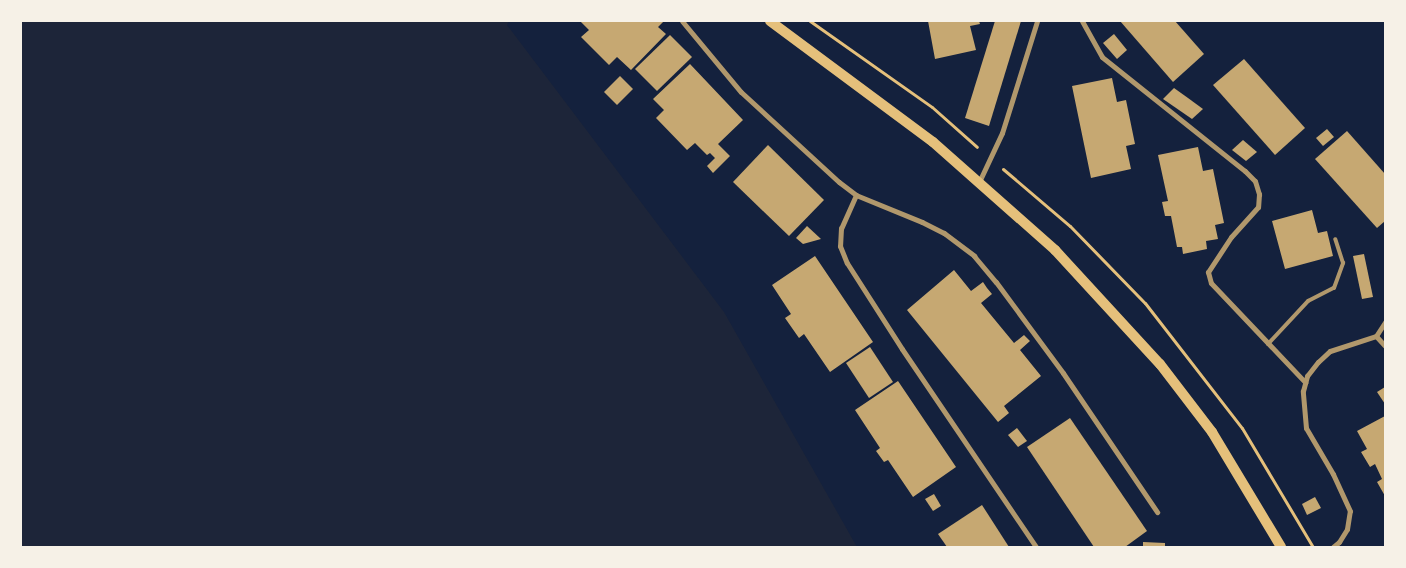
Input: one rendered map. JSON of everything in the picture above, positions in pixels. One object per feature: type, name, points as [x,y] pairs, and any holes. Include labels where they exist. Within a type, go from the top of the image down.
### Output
[{"type":"main road","points":[[770,21],[933,142],[1055,250],[1160,364],[1212,432],[1282,547]]},
{"type":"street","points":[[682,21],[741,92],[856,195],[922,222],[944,234],[974,256],[996,282],[1063,373],[1156,512]]},
{"type":"street","points":[[979,182],[1002,133],[1037,21]]},
{"type":"street","points":[[1082,21],[1102,57],[1246,171],[1256,181],[1259,194],[1258,207],[1231,237],[1208,272],[1211,283],[1305,382]]},
{"type":"street","points":[[856,195],[841,228],[840,246],[848,263],[902,349],[1036,547]]},
{"type":"street","points":[[1333,547],[1339,542],[1347,529],[1350,511],[1333,474],[1306,428],[1303,406],[1305,382],[1318,362],[1330,351],[1376,336],[1385,322]]},
{"type":"street","points":[[1376,336],[1385,346]]},
{"type":"lane","points":[[1268,344],[1308,301],[1334,288],[1343,263],[1335,239]]},
{"type":"shaded area","points":[[21,21],[509,21],[507,25],[724,312],[857,547],[21,547]]},
{"type":"building","points":[[580,21],[664,21],[658,27],[666,34],[631,70],[617,57],[609,65],[581,37],[589,30]]},
{"type":"building","points":[[928,21],[979,21],[980,24],[970,26],[976,50],[935,59]]},
{"type":"building","points":[[995,21],[1021,21],[989,126],[965,118]]},
{"type":"building","points":[[1120,21],[1175,21],[1204,54],[1173,82]]},
{"type":"building","points":[[1114,34],[1127,50],[1117,59],[1103,43]]},
{"type":"building","points":[[670,35],[692,57],[657,91],[635,69]]},
{"type":"building","points":[[1244,59],[1305,128],[1275,155],[1213,85]]},
{"type":"building","points":[[690,64],[743,120],[718,144],[730,156],[713,173],[707,166],[715,158],[710,153],[707,155],[695,143],[687,150],[656,118],[664,110],[653,99]]},
{"type":"building","points":[[620,76],[633,89],[617,105],[604,92]]},
{"type":"building","points":[[1112,78],[1117,102],[1126,100],[1135,144],[1126,146],[1131,169],[1091,178],[1072,86]]},
{"type":"building","points":[[1174,88],[1203,109],[1192,119],[1163,99]]},
{"type":"building","points":[[1327,129],[1334,137],[1323,146],[1316,138]]},
{"type":"building","points":[[1347,131],[1385,174],[1385,221],[1377,228],[1315,159]]},
{"type":"building","points":[[1243,140],[1257,152],[1246,161],[1232,150]]},
{"type":"building","points":[[768,145],[824,200],[789,236],[733,182]]},
{"type":"building","points":[[1198,147],[1203,171],[1213,169],[1224,223],[1215,225],[1218,239],[1206,241],[1207,249],[1183,254],[1182,247],[1177,247],[1171,216],[1165,216],[1162,202],[1168,201],[1158,155]]},
{"type":"building","points":[[1312,210],[1318,233],[1327,231],[1333,256],[1285,269],[1272,221]]},
{"type":"building","points":[[807,226],[821,239],[803,244],[796,238]]},
{"type":"building","points":[[1364,254],[1373,297],[1362,299],[1353,256]]},
{"type":"building","points":[[815,256],[873,342],[830,372],[804,334],[799,338],[785,318],[791,314],[772,285]]},
{"type":"building","points":[[954,270],[971,291],[983,282],[992,294],[981,303],[1014,343],[1024,335],[1030,341],[1020,350],[1041,376],[1004,406],[1009,413],[998,422],[907,310]]},
{"type":"building","points":[[870,347],[893,382],[869,398],[846,363]]},
{"type":"building","points":[[898,381],[956,467],[913,497],[888,460],[884,462],[876,451],[880,448],[855,410]]},
{"type":"building","points":[[1385,387],[1385,404],[1377,392]]},
{"type":"building","points":[[1385,416],[1385,496],[1377,482],[1382,479],[1375,464],[1370,467],[1361,452],[1367,449],[1357,431]]},
{"type":"building","points":[[1070,418],[1147,531],[1125,547],[1094,547],[1027,447]]},
{"type":"building","points":[[1017,428],[1027,441],[1018,447],[1008,435]]},
{"type":"building","points":[[934,494],[941,506],[933,511],[925,499]]},
{"type":"building","points":[[1315,497],[1321,508],[1307,515],[1302,504]]},
{"type":"building","points":[[982,505],[1009,547],[947,547],[938,534]]},
{"type":"building","points":[[1143,542],[1165,543],[1165,547],[1143,547]]}]
